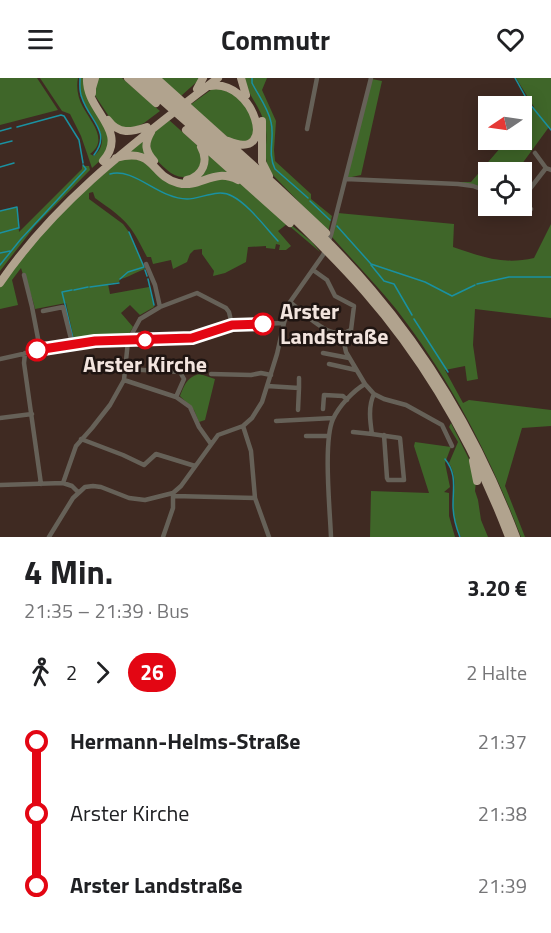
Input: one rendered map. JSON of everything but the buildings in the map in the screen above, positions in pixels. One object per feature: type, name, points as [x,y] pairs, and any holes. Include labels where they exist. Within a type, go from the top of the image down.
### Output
[{"type":"highway","points":[[0,283],[39,232],[111,152],[113,140],[110,130],[89,96],[87,78]]},
{"type":"highway","points":[[95,78],[92,88],[93,96],[114,127],[126,132],[150,128]]},
{"type":"highway","points":[[128,78],[299,230],[328,243]]},
{"type":"highway","points":[[137,78],[328,243]]},
{"type":"highway","points":[[146,78],[328,243],[403,340],[440,395],[472,452],[509,537]]},
{"type":"highway","points":[[156,78],[276,186],[351,266],[408,336],[446,391],[480,455],[516,537]]},
{"type":"highway","points":[[201,89],[203,78]]},
{"type":"highway","points":[[201,89],[211,78]]},
{"type":"highway","points":[[0,275],[49,214],[93,173],[163,117],[218,78]]},
{"type":"highway","points":[[241,78],[245,92],[261,120],[262,162],[276,186]]},
{"type":"highway","points":[[201,89],[219,84],[234,87],[256,117],[258,131],[251,142],[238,145],[224,140]]},
{"type":"highway","points":[[104,161],[150,128]]},
{"type":"highway","points":[[150,128],[146,140],[147,153],[168,174],[178,180],[189,180],[195,177],[205,165],[205,154],[194,137]]},
{"type":"highway","points":[[113,159],[132,155],[140,156],[170,180],[179,184],[192,184],[220,175],[233,177],[247,185]]},
{"type":"highway","points":[[472,452],[477,481]]},
{"type":"street","points":[[307,129],[317,78]]},
{"type":"street","points":[[163,537],[173,508],[173,494],[211,444],[219,435],[243,426],[258,412],[271,375],[290,302],[313,270],[331,235],[371,78]]},
{"type":"street","points":[[532,188],[549,169],[535,153]]},
{"type":"street","points":[[345,178],[458,184],[478,188]]},
{"type":"street","points":[[147,264],[160,307]]},
{"type":"street","points":[[290,302],[329,333],[349,332],[352,328],[354,306],[335,296],[327,280],[313,270]]},
{"type":"street","points":[[24,275],[33,307],[40,349]]},
{"type":"street","points":[[63,483],[70,458],[81,439],[93,428],[110,405],[124,380],[128,340],[140,319],[160,307],[194,294],[202,294],[230,312],[232,325]]},
{"type":"street","points":[[43,311],[63,307],[72,343]]},
{"type":"street","points":[[0,359],[72,343],[192,338],[232,325],[284,323]]},
{"type":"street","points":[[60,327],[68,325]]},
{"type":"street","points":[[342,333],[349,358],[374,394],[406,405],[442,425],[452,446]]},
{"type":"street","points":[[25,353],[24,363],[41,484]]},
{"type":"street","points":[[323,353],[349,358]]},
{"type":"street","points":[[19,354],[24,363]]},
{"type":"street","points":[[329,364],[356,370]]},
{"type":"street","points":[[125,369],[180,372],[184,379],[176,398]]},
{"type":"street","points":[[211,375],[261,373],[271,375]]},
{"type":"street","points":[[298,410],[299,378]]},
{"type":"street","points":[[124,380],[176,398],[190,407],[199,427],[211,444]]},
{"type":"street","points":[[331,537],[329,435],[333,418],[347,400],[365,384]]},
{"type":"street","points":[[267,386],[299,388]]},
{"type":"street","points":[[322,409],[324,394],[343,396],[347,400]]},
{"type":"street","points":[[372,434],[371,399],[374,394]]},
{"type":"street","points":[[0,418],[32,414]]},
{"type":"street","points":[[276,421],[333,418]]},
{"type":"street","points":[[243,426],[251,451],[255,498],[269,537]]},
{"type":"street","points":[[353,432],[384,435],[400,438],[404,480],[388,480],[387,478],[384,435]]},
{"type":"street","points":[[306,436],[329,435]]},
{"type":"street","points":[[81,439],[144,465],[156,454],[195,466]]},
{"type":"street","points":[[0,485],[63,483],[72,486],[78,492]]},
{"type":"street","points":[[49,537],[78,492],[93,486],[135,499],[173,494],[255,498]]},
{"type":"green space","points":[[0,78],[37,78],[58,110],[0,125]]},
{"type":"green space","points":[[40,78],[78,78],[77,89],[80,100],[97,131],[98,143],[90,154],[94,156],[102,142],[98,127],[81,95],[80,78],[85,78],[110,140],[103,158],[92,168],[81,136],[70,114],[62,111]]},
{"type":"green space","points":[[98,78],[122,78],[160,111],[130,130],[114,124],[94,94]]},
{"type":"green space","points":[[159,78],[201,78],[181,96]]},
{"type":"green space","points":[[243,78],[267,78],[262,90],[276,121],[275,161],[311,194],[311,199],[332,216],[328,232],[269,171],[266,158],[265,125]]},
{"type":"green space","points":[[516,78],[551,78],[551,129],[549,127],[523,162],[488,162],[498,150],[532,150],[532,109],[534,107],[532,96],[527,96]]},
{"type":"green space","points":[[372,79],[382,81],[361,175],[347,178]]},
{"type":"green space","points":[[215,87],[242,97],[256,128],[249,141],[232,141],[190,105]]},
{"type":"green space","points":[[169,120],[197,145],[202,156],[199,171],[191,175],[185,177],[173,174],[151,155],[151,138]]},
{"type":"green space","points":[[147,135],[145,145],[152,162],[141,155],[123,154]]},
{"type":"green space","points":[[203,147],[237,177],[220,175],[186,183],[173,180],[166,175],[185,181],[195,178],[206,164]]},
{"type":"green space","points":[[138,158],[167,180],[227,177],[241,184],[312,242],[320,252],[287,224],[278,231],[291,246],[286,250],[279,250],[280,245],[276,244],[275,249],[266,248],[266,246],[248,247],[246,262],[225,273],[213,276],[214,271],[202,254],[202,249],[194,250],[187,262],[173,269],[171,260],[153,264],[151,257],[147,257],[126,223],[95,198],[93,192],[89,193],[89,199],[123,224],[129,232],[145,269],[120,279],[119,282],[108,284],[110,294],[149,287],[154,307],[140,315],[130,305],[121,313],[133,327],[127,337],[74,339],[66,303],[35,309],[21,268],[12,280],[18,305],[0,309],[0,287],[58,214],[121,159]]},
{"type":"green space","points":[[82,166],[89,166],[90,170],[35,226],[0,271],[0,211],[17,207],[19,232],[82,169]]},
{"type":"green space","points":[[478,174],[478,188],[460,184],[460,182],[471,182]]},
{"type":"green space","points":[[338,213],[454,224],[453,247],[483,257],[512,261],[534,258],[551,224],[551,318],[475,309],[473,345],[478,379],[467,381],[465,366],[445,370],[463,403],[469,400],[551,410],[551,426],[522,428],[505,486],[525,537],[521,537],[482,447],[434,362],[396,309],[332,237]]},
{"type":"green space","points":[[200,374],[215,379],[205,420],[199,422],[194,410],[180,396],[189,379]]},
{"type":"green space","points":[[451,423],[471,463],[476,481],[475,491],[481,520],[488,537],[461,537],[458,529],[453,507],[454,478],[449,463],[458,442],[449,427]]},
{"type":"green space","points":[[415,442],[451,447],[445,463],[450,487],[444,492],[449,493],[449,516],[455,537],[370,537],[371,491],[429,493],[414,446]]},
{"type":"waterway","points":[[80,78],[81,95],[100,133],[99,147],[94,155]]},
{"type":"waterway","points":[[252,78],[252,83],[270,117],[272,157],[275,169],[308,198]]},
{"type":"waterway","points":[[515,78],[529,103],[551,130]]},
{"type":"waterway","points":[[17,127],[64,116],[79,140],[83,163]]},
{"type":"waterway","points":[[0,131],[11,128]]},
{"type":"waterway","points":[[0,144],[12,141]]},
{"type":"waterway","points":[[0,167],[14,163]]},
{"type":"waterway","points":[[0,265],[86,169],[83,165]]},
{"type":"waterway","points":[[110,174],[128,175],[177,198],[192,199],[215,193],[227,194],[244,204],[278,241]]},
{"type":"waterway","points":[[310,201],[330,220]]},
{"type":"waterway","points":[[0,211],[17,207],[19,228]]},
{"type":"waterway","points":[[337,226],[371,264],[425,282],[452,296],[475,285]]},
{"type":"waterway","points":[[0,233],[18,228]]},
{"type":"waterway","points":[[120,279],[128,272],[144,267],[129,232]]},
{"type":"waterway","points":[[0,253],[10,251]]},
{"type":"waterway","points":[[371,265],[384,281],[394,284],[412,315]]},
{"type":"waterway","points":[[145,270],[147,276]]},
{"type":"waterway","points":[[477,284],[509,277],[551,277]]},
{"type":"waterway","points":[[148,279],[154,305]]},
{"type":"waterway","points":[[90,287],[119,283]]},
{"type":"waterway","points":[[74,290],[88,287]]},
{"type":"waterway","points":[[72,290],[62,292],[73,338]]},
{"type":"waterway","points":[[414,319],[448,372]]},
{"type":"waterway","points":[[445,459],[453,475],[453,505],[460,537]]},
{"type":"bus line","name":"26","points":[[37,350],[95,341],[192,338],[232,325],[263,324]]},
{"type":"place","name":"Arster Landstraße","points":[[263,324]]},
{"type":"place","name":"Arster Kirche","points":[[145,340]]}]
